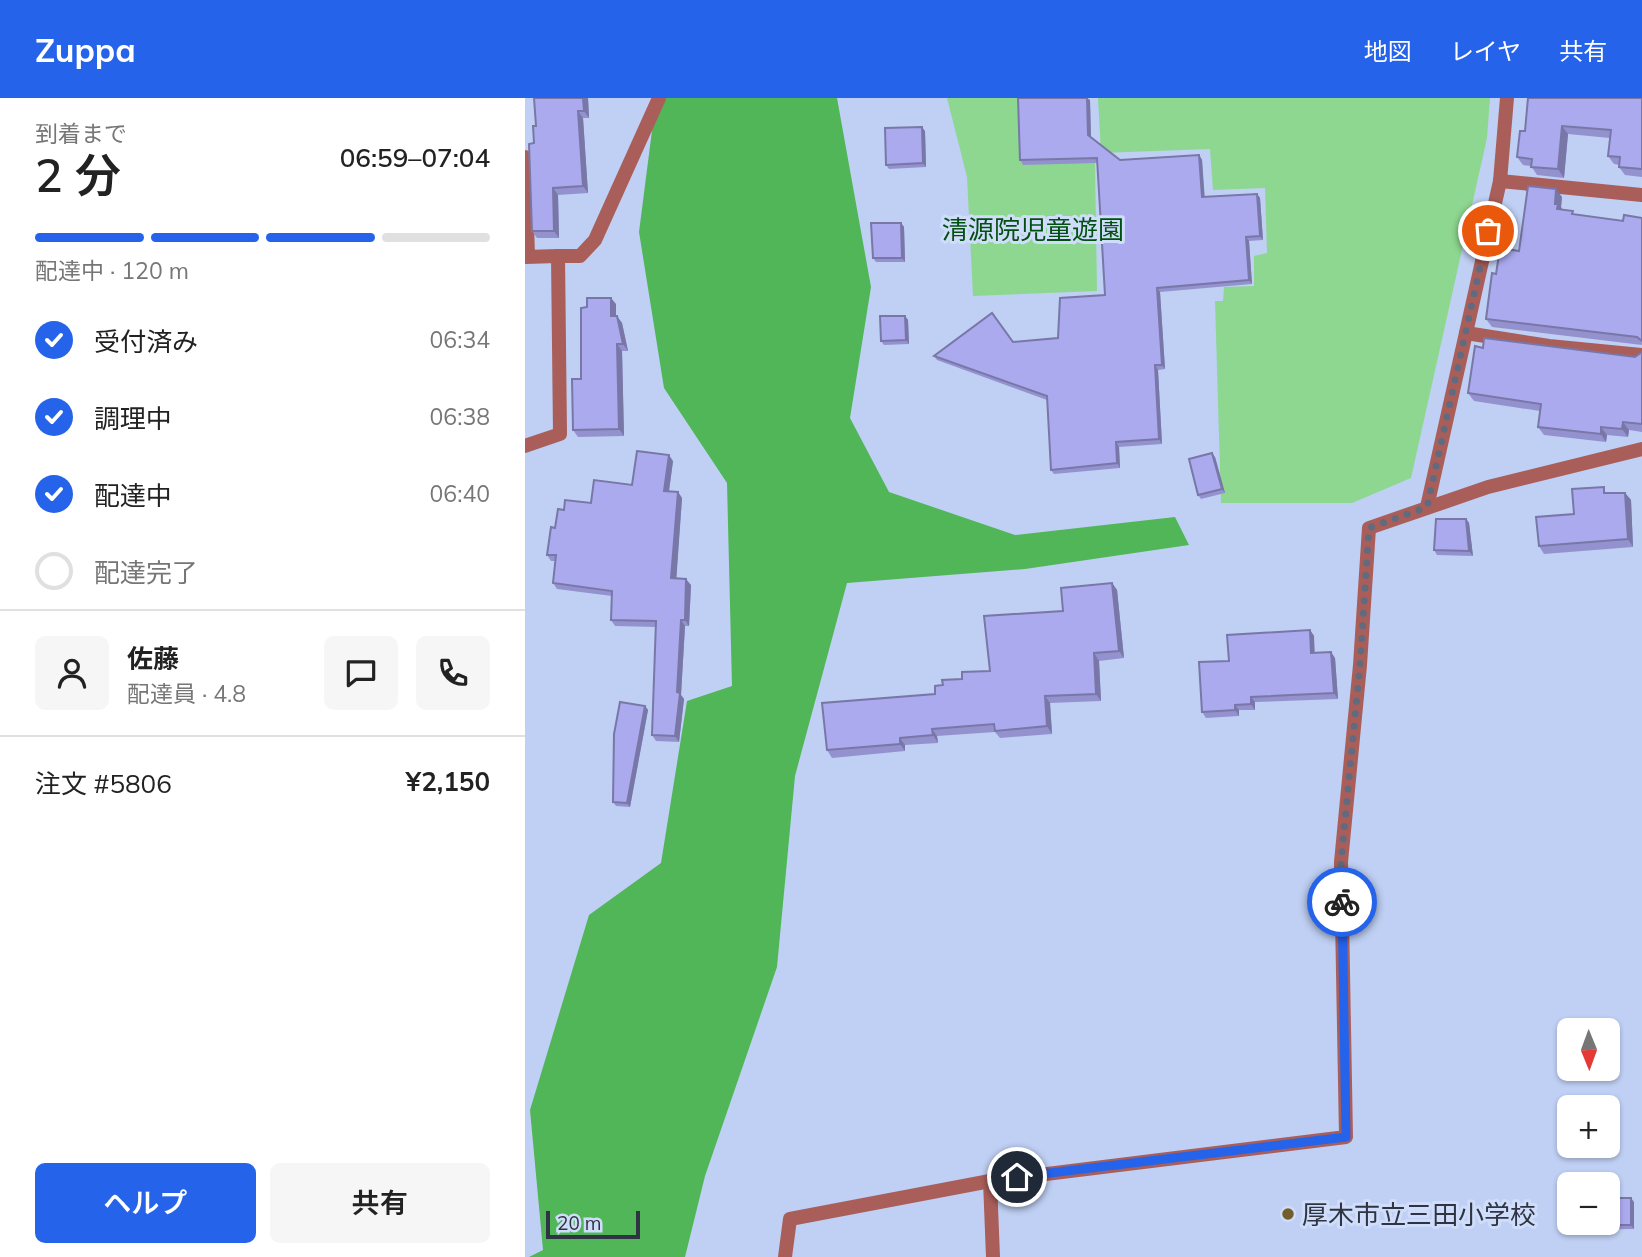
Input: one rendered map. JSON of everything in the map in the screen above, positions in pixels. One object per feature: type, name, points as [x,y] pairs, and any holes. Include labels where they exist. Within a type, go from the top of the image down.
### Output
[{"type":"street","points":[[525,156],[527,256],[580,256],[595,240],[659,98]]},
{"type":"street","points":[[1427,507],[1500,181],[1507,98]]},
{"type":"street","points":[[1500,181],[1642,195]]},
{"type":"street","points":[[525,446],[560,434],[558,256]]},
{"type":"street","points":[[1466,333],[1549,346],[1642,355]]},
{"type":"street","points":[[785,1257],[790,1219],[990,1181],[1346,1137],[1341,862],[1360,665],[1369,528],[1488,487],[1642,449]]},
{"type":"street","points":[[990,1181],[993,1257]]},
{"type":"green space","points":[[652,98],[837,98],[871,287],[850,418],[889,492],[1015,535],[1175,517],[1189,545],[1025,569],[847,583],[795,776],[777,967],[705,1176],[685,1257],[529,1257],[543,1250],[530,1110],[589,915],[661,863],[687,701],[732,686],[727,483],[664,388],[639,232],[654,115]]},
{"type":"green space","name":"清源院児童遊園","points":[[947,98],[1050,98],[1020,99],[1021,163],[1095,162],[1097,291],[973,296],[967,177]]},
{"type":"green space","points":[[1098,98],[1490,98],[1487,138],[1411,478],[1352,503],[1221,503],[1215,301],[1223,301],[1224,287],[1254,286],[1254,256],[1267,253],[1265,188],[1213,190],[1210,149],[1101,153]]},
{"type":"building","points":[[534,98],[583,98],[584,111],[578,111],[583,186],[553,188],[554,231],[532,231],[529,144],[534,143],[533,126],[536,126]]},
{"type":"building","points":[[1018,98],[1087,98],[1088,135],[1120,160],[1199,155],[1202,197],[1257,194],[1260,236],[1246,237],[1249,280],[1157,288],[1162,365],[1155,365],[1159,439],[1116,442],[1117,463],[1051,470],[1047,396],[934,356],[992,313],[1013,342],[1058,338],[1060,298],[1105,295],[1097,158],[1020,160]]},
{"type":"building","points":[[1528,98],[1642,98],[1642,169],[1619,167],[1620,157],[1608,156],[1611,130],[1562,126],[1558,169],[1531,167],[1532,159],[1517,157],[1520,131],[1525,131]]},
{"type":"building","points":[[922,127],[923,163],[886,165],[885,128]]},
{"type":"building","points":[[1528,186],[1556,189],[1557,209],[1573,211],[1572,214],[1623,221],[1624,215],[1642,218],[1642,341],[1637,337],[1486,319],[1492,273],[1496,274],[1500,248],[1519,251]]},
{"type":"building","points":[[871,223],[901,223],[902,258],[873,258]]},
{"type":"building","points":[[587,298],[611,298],[611,316],[617,316],[623,344],[617,344],[619,429],[573,430],[572,379],[581,379],[581,308],[587,307]]},
{"type":"building","points":[[880,316],[905,316],[906,340],[881,341]]},
{"type":"building","points":[[1484,338],[1635,357],[1642,352],[1642,424],[1623,422],[1622,429],[1601,427],[1601,434],[1538,427],[1541,404],[1468,393],[1475,346],[1483,348]]},
{"type":"building","points":[[637,451],[669,455],[664,491],[678,492],[671,578],[686,579],[685,620],[681,620],[677,692],[680,693],[675,736],[652,735],[656,621],[611,620],[612,591],[553,583],[556,555],[547,555],[551,527],[555,528],[558,509],[564,510],[565,500],[591,503],[594,480],[632,485]]},
{"type":"building","points":[[1212,453],[1222,489],[1198,495],[1189,459]]},
{"type":"building","points":[[1604,487],[1604,493],[1625,493],[1628,539],[1539,546],[1536,517],[1574,514],[1572,489]]},
{"type":"building","points":[[1436,519],[1466,519],[1469,551],[1434,550]]},
{"type":"building","points":[[1112,583],[1119,651],[1094,653],[1096,694],[1045,696],[1047,726],[995,731],[994,724],[932,729],[933,735],[900,738],[900,744],[827,750],[822,703],[935,694],[935,686],[943,685],[942,680],[962,679],[962,672],[990,671],[984,616],[1063,611],[1061,588]]},
{"type":"building","points":[[1310,630],[1311,653],[1331,652],[1334,693],[1251,697],[1251,704],[1235,705],[1235,710],[1202,712],[1199,662],[1229,661],[1227,635]]},
{"type":"building","points":[[620,702],[645,706],[627,803],[613,802],[614,734]]},
{"type":"building","points":[[1620,1198],[1631,1198],[1631,1225],[1620,1225]]},
{"type":"way so far","points":[[1342,902],[1341,862],[1360,665],[1369,528],[1427,507],[1488,231]]},
{"type":"place","name":"厚木市立三田小学校","points":[[1288,1214]]},
{"type":"route","points":[[1017,1177],[1346,1137],[1342,902]]}]
